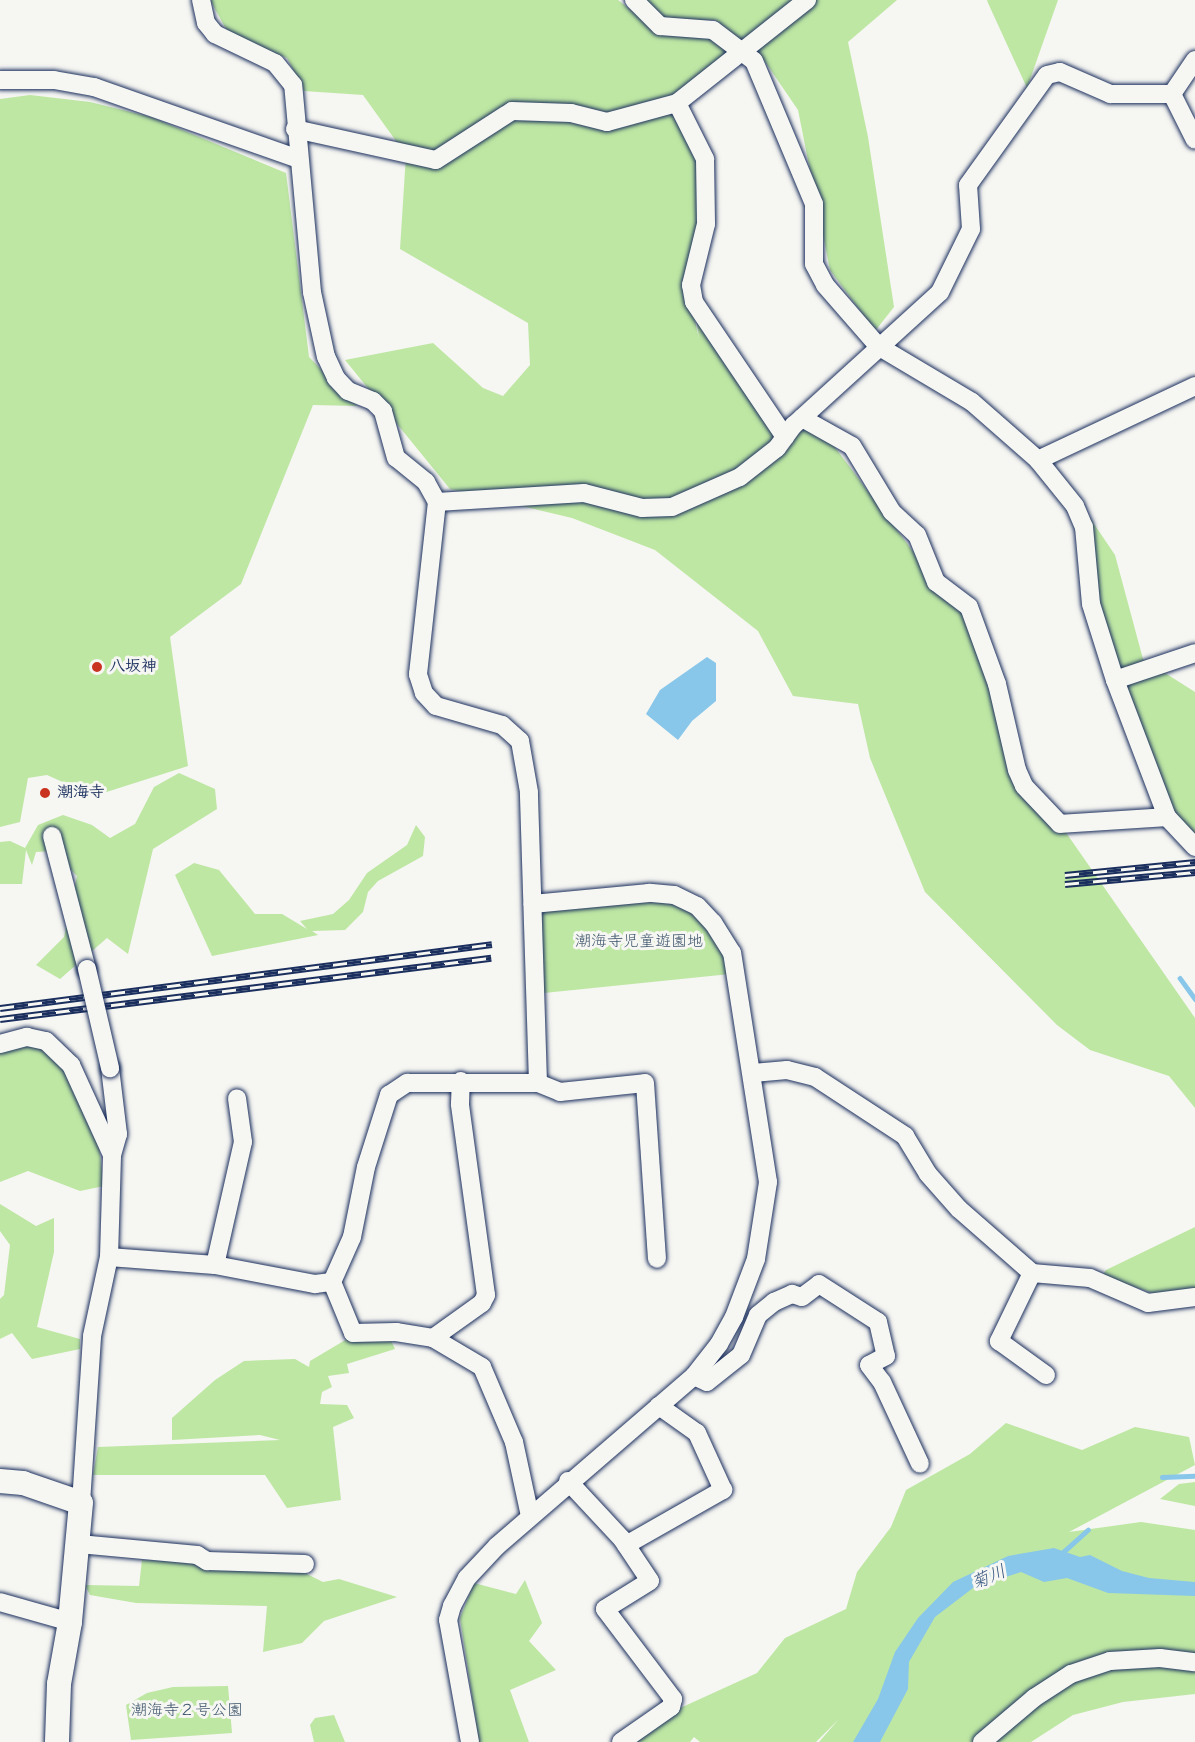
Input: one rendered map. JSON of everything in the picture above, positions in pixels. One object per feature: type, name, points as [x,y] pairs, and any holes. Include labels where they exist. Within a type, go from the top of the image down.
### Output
[{"type":"street","points":[[201,0],[206,23],[214,34],[275,63],[293,85],[295,129],[312,292],[327,357],[336,378],[348,391],[373,401],[383,411],[396,458],[426,482],[437,502],[418,674],[424,693],[436,706],[502,725],[520,741],[529,792],[538,1083]]},
{"type":"street","points":[[634,0],[660,26],[713,30],[743,50],[754,61],[814,204],[817,274],[878,346],[972,402],[1038,460],[1081,518],[1091,604],[1115,680],[1167,817],[1195,847]]},
{"type":"street","points":[[295,129],[436,160],[512,111],[562,112],[607,122],[677,103],[807,0]]},
{"type":"street","points":[[1172,94],[1195,60]]},
{"type":"street","points":[[437,502],[584,493],[642,508],[672,507],[740,477],[785,437],[878,346],[940,292],[971,229],[968,185],[1047,75],[1060,72],[1110,94],[1172,94]]},
{"type":"street","points":[[0,80],[54,80],[94,87],[299,159]]},
{"type":"street","points":[[1172,94],[1195,140]]},
{"type":"street","points":[[677,103],[705,159],[706,224],[691,285],[694,302],[785,437]]},
{"type":"street","points":[[1038,460],[1195,386]]},
{"type":"street","points":[[802,418],[852,446],[892,512],[917,534],[936,582],[969,607],[997,684],[1017,770],[1024,786],[1060,824],[1167,817]]},
{"type":"street","points":[[1115,680],[1195,653]]},
{"type":"street","points":[[52,836],[110,1068],[118,1134],[112,1155],[109,1257],[92,1336],[78,1544],[70,1622],[59,1684],[57,1742]]},
{"type":"street","points":[[470,1742],[448,1620],[467,1578],[568,1481],[694,1376],[734,1317],[756,1259],[766,1218],[768,1182],[753,1073],[732,953],[724,937],[697,906],[674,895],[649,893],[533,904]]},
{"type":"street","points":[[0,1044],[27,1037],[46,1041],[71,1065],[112,1155]]},
{"type":"street","points":[[753,1073],[788,1070],[815,1077],[905,1136],[928,1174],[959,1209],[1032,1273],[1090,1278],[1148,1303],[1195,1297]]},
{"type":"street","points":[[433,1338],[482,1303],[486,1294],[460,1104],[461,1081]]},
{"type":"street","points":[[530,1516],[514,1442],[482,1367],[433,1338],[396,1332],[353,1333],[332,1282],[352,1237],[366,1167],[389,1095],[407,1083],[461,1081],[538,1083],[560,1092],[645,1083],[657,1259]]},
{"type":"street","points":[[215,1265],[243,1142],[237,1098]]},
{"type":"street","points":[[109,1257],[215,1265],[315,1284],[332,1282]]},
{"type":"street","points":[[1032,1273],[999,1341],[1046,1375]]},
{"type":"street","points":[[694,1376],[707,1382],[741,1355],[758,1315],[774,1302],[792,1294],[802,1297],[819,1284],[878,1322],[886,1356],[869,1365],[882,1382],[920,1464]]},
{"type":"street","points":[[626,1545],[723,1490],[697,1433],[659,1406]]},
{"type":"street","points":[[0,1481],[23,1483],[81,1503]]},
{"type":"street","points":[[568,1481],[626,1545],[650,1581],[605,1609],[673,1699],[671,1707],[621,1742]]},
{"type":"street","points":[[78,1544],[197,1555],[207,1561],[304,1564]]},
{"type":"street","points":[[0,1602],[70,1622]]},
{"type":"street","points":[[982,1742],[1034,1698],[1071,1674],[1110,1661],[1160,1658],[1195,1662]]},
{"type":"green space","points":[[210,0],[618,0],[658,31],[711,34],[731,50],[677,103],[706,182],[691,303],[699,339],[694,302],[784,435],[819,426],[936,582],[972,616],[1017,770],[1060,824],[1195,1018],[1195,1108],[1169,1076],[1090,1050],[1057,1025],[925,892],[870,758],[858,704],[793,696],[758,631],[655,550],[572,518],[450,489],[345,360],[433,343],[483,388],[503,396],[530,365],[528,323],[400,249],[406,155],[363,95],[304,91],[287,58],[230,36]]},
{"type":"green space","points":[[642,0],[794,0],[742,41],[715,20],[664,21]]},
{"type":"green space","points":[[815,0],[897,0],[848,42],[868,137],[894,307],[875,331],[830,270],[798,110],[755,47]]},
{"type":"green space","points":[[987,0],[1058,0],[1027,88],[988,3]]},
{"type":"green space","points":[[30,95],[90,102],[151,117],[286,173],[309,357],[357,406],[313,405],[241,584],[170,637],[188,766],[94,796],[47,775],[28,778],[20,822],[0,827],[0,99]]},
{"type":"green space","points":[[1086,512],[1115,555],[1143,659],[1195,692],[1195,837],[1167,817],[1091,604]]},
{"type":"green space","points":[[179,773],[215,789],[217,809],[153,849],[128,954],[107,938],[60,979],[36,965],[64,937],[77,876],[52,851],[36,852],[32,865],[26,850],[22,884],[0,884],[0,842],[10,841],[25,848],[38,825],[63,815],[92,825],[110,838],[135,824],[154,787]]},
{"type":"green space","points":[[416,825],[425,837],[423,856],[378,881],[368,892],[363,912],[345,930],[312,931],[318,935],[212,956],[175,875],[194,863],[219,870],[255,914],[282,914],[307,929],[300,921],[333,914],[349,900],[367,873],[407,845]]},
{"type":"green space","name":"潮海寺児童遊園地","points":[[647,899],[672,901],[693,911],[719,939],[730,974],[544,993],[539,911]]},
{"type":"green space","points":[[35,1045],[60,1061],[99,1147],[104,1186],[80,1191],[28,1171],[0,1182],[0,1049]]},
{"type":"green space","points":[[0,1204],[36,1226],[54,1218],[54,1252],[37,1327],[80,1339],[80,1349],[32,1359],[12,1333],[0,1339],[0,1299],[4,1295],[10,1245],[0,1231]]},
{"type":"green space","points":[[1195,1227],[1195,1292],[1170,1299],[1102,1276],[1106,1270]]},
{"type":"green space","points":[[389,1336],[395,1349],[347,1364],[349,1373],[328,1376],[332,1387],[322,1392],[320,1404],[347,1405],[354,1418],[333,1427],[341,1500],[287,1508],[265,1475],[93,1475],[98,1447],[280,1440],[260,1435],[172,1440],[172,1418],[215,1380],[244,1361],[295,1359],[309,1367],[310,1361],[347,1339]]},
{"type":"green space","points":[[1006,1423],[1082,1450],[1135,1427],[1189,1437],[1195,1465],[1069,1532],[1141,1522],[1195,1530],[1195,1694],[1123,1702],[1073,1715],[1031,1742],[819,1742],[839,1719],[816,1742],[700,1742],[694,1737],[690,1742],[621,1742],[643,1725],[757,1673],[785,1638],[846,1609],[857,1572],[891,1527],[906,1490],[970,1454]]},
{"type":"green space","points":[[1195,1482],[1195,1506],[1160,1499],[1179,1484]]},
{"type":"green space","points":[[142,1560],[192,1562],[205,1569],[305,1573],[323,1582],[339,1579],[397,1597],[324,1621],[302,1643],[263,1652],[267,1606],[136,1603],[90,1595],[85,1585],[139,1586]]},
{"type":"green space","points":[[525,1580],[542,1623],[529,1641],[556,1670],[510,1690],[529,1742],[479,1742],[460,1618],[474,1583],[516,1594]]},
{"type":"green space","name":"潮海寺２号公園","points":[[228,1686],[232,1733],[131,1740],[126,1705],[147,1693],[173,1687]]},
{"type":"green space","points":[[334,1715],[345,1742],[314,1742],[310,1725],[315,1718]]},
{"type":"water","points":[[707,657],[716,663],[716,701],[692,721],[678,740],[646,714],[660,690]]},
{"type":"water","name":"菊川","points":[[1054,1548],[1080,1557],[1090,1555],[1122,1571],[1149,1578],[1195,1582],[1195,1596],[1108,1593],[1067,1578],[1044,1582],[1021,1572],[973,1588],[935,1617],[909,1662],[908,1689],[880,1742],[853,1742],[878,1699],[895,1652],[918,1618],[953,1582],[1008,1556]]},
{"type":"waterway","points":[[1180,978],[1195,999]]},
{"type":"waterway","points":[[1162,1477],[1195,1476]]},
{"type":"waterway","points":[[1061,1554],[1088,1530]]},
{"type":"railway","points":[[1065,875],[1195,862]]},
{"type":"railway","points":[[1065,884],[1195,872]]},
{"type":"railway","points":[[0,1008],[492,944]]},
{"type":"railway","points":[[0,1019],[491,958]]},
{"type":"place","name":"八坂神","points":[[97,667]]},
{"type":"place","name":"潮海寺","points":[[45,793]]}]
